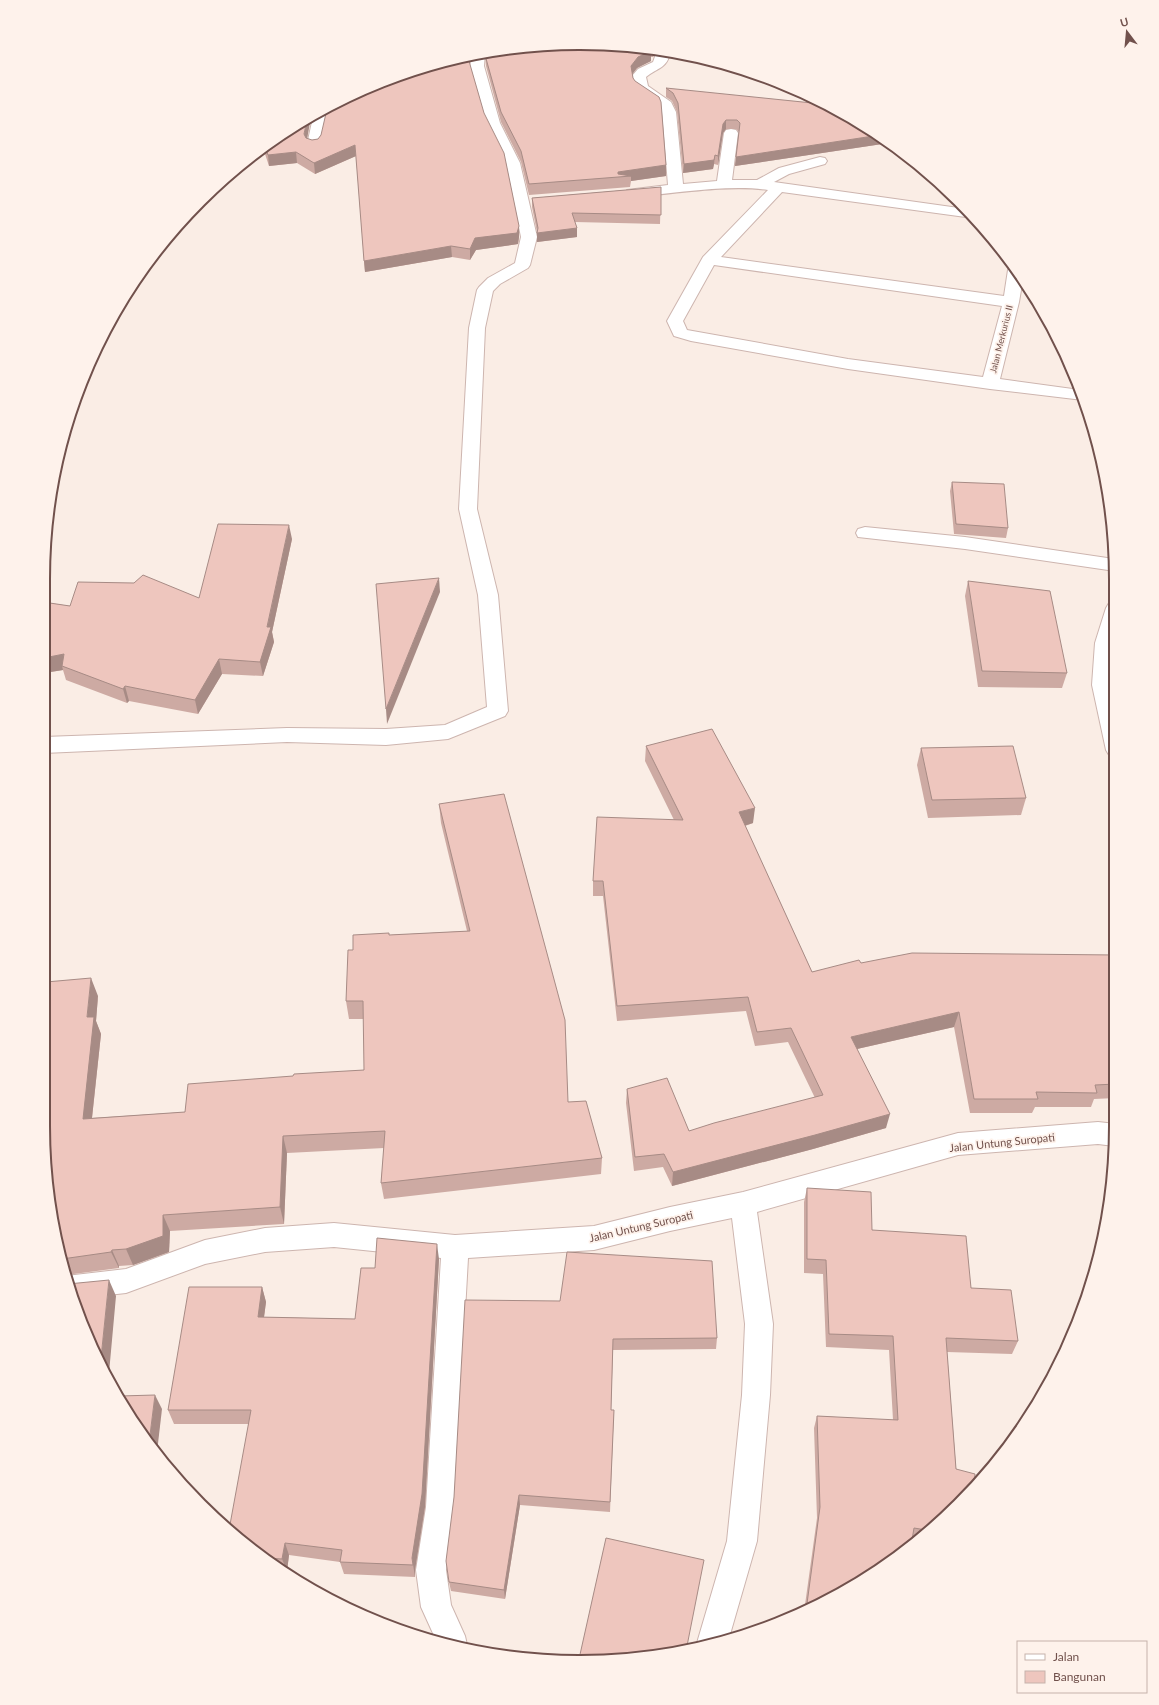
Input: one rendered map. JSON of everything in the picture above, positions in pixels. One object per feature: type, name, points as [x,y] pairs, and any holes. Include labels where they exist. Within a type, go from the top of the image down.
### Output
[{"type":"street","points":[[663,57],[660,64],[639,76],[639,82],[640,88],[666,105],[669,112],[676,189]]},
{"type":"street","points":[[50,745],[287,735],[386,737],[448,732],[498,711],[488,595],[468,509],[478,328],[485,290],[494,281],[522,265],[529,237],[529,201],[513,163],[493,123],[473,61]]},
{"type":"street","points":[[314,145],[320,119]]},
{"type":"street","points":[[724,185],[731,133]]},
{"type":"street","points":[[760,184],[784,171],[820,161]]},
{"type":"street","points":[[622,193],[724,185],[760,184],[961,213]]},
{"type":"street","points":[[778,187],[709,260],[675,321],[680,332],[691,336],[848,364],[1075,394]]},
{"type":"street","points":[[709,260],[1011,302]]},
{"type":"street","name":"Jalan Merkurius II","points":[[990,384],[1011,302],[1015,278]]},
{"type":"street","points":[[865,533],[965,543],[1109,564]]},
{"type":"street","points":[[1109,630],[1105,643],[1102,685],[1109,718]]},
{"type":"street","name":"Jalan Untung Suropati","points":[[75,1286],[126,1281],[205,1252],[265,1240],[334,1235],[455,1247],[594,1238],[670,1219],[743,1204],[958,1144],[1098,1133],[1109,1134]]},
{"type":"street","points":[[714,1638],[742,1540],[756,1395],[758,1324],[743,1204]]},
{"type":"street","points":[[451,1639],[436,1607],[431,1570],[440,1507],[455,1247]]},
{"type":"building","points":[[580,50],[614,51],[644,54],[638,57],[631,66],[633,78],[635,81],[659,97],[661,102],[666,165],[618,172],[618,174],[631,176],[529,184],[521,151],[501,112],[486,59],[545,51]]},
{"type":"building","points":[[469,62],[484,113],[504,153],[519,226],[517,233],[475,238],[470,249],[451,246],[364,261],[355,145],[314,163],[296,152],[268,155],[267,152],[306,127],[304,134],[306,138],[312,140],[318,139],[321,135],[326,115],[345,105],[377,90],[409,78]]},
{"type":"building","points":[[666,88],[809,103],[870,137],[736,157],[740,123],[737,120],[726,120],[723,124],[718,156],[715,155],[714,160],[684,164],[678,103],[673,93]]},
{"type":"building","points":[[661,187],[661,215],[572,213],[577,228],[537,233],[538,228],[532,198]]},
{"type":"building","points":[[952,482],[1004,484],[1008,528],[956,524]]},
{"type":"building","points":[[218,524],[289,525],[267,627],[271,627],[260,662],[219,659],[195,700],[125,686],[123,689],[62,666],[64,654],[50,657],[50,603],[70,606],[78,582],[134,583],[143,575],[199,598]]},
{"type":"building","points":[[439,578],[386,709],[376,584]]},
{"type":"building","points":[[968,581],[1050,591],[1067,673],[982,671]]},
{"type":"building","points":[[712,729],[755,808],[739,812],[812,972],[859,960],[861,963],[912,953],[1109,955],[1109,1084],[1095,1085],[1097,1093],[1036,1092],[1038,1099],[974,1099],[959,1012],[851,1037],[890,1114],[673,1172],[664,1154],[635,1157],[627,1089],[667,1078],[689,1131],[714,1123],[823,1095],[791,1028],[757,1032],[748,997],[617,1006],[603,881],[593,881],[597,817],[683,820],[646,746]]},
{"type":"building","points":[[1013,746],[1026,798],[932,800],[921,748]]},
{"type":"building","points":[[504,794],[565,1020],[568,1102],[586,1101],[602,1158],[381,1183],[385,1131],[283,1136],[280,1207],[163,1215],[163,1236],[126,1249],[67,1258],[60,1229],[51,1160],[50,982],[91,978],[87,1017],[94,1017],[83,1119],[185,1112],[188,1084],[293,1076],[294,1074],[364,1070],[363,1001],[346,1001],[348,950],[353,950],[353,935],[389,933],[389,935],[470,931],[439,804]]},
{"type":"building","points":[[807,1188],[871,1192],[872,1230],[966,1236],[971,1288],[1011,1290],[1018,1341],[946,1338],[956,1469],[975,1474],[975,1479],[929,1524],[922,1529],[914,1528],[912,1538],[902,1546],[874,1566],[807,1603],[820,1507],[817,1416],[898,1420],[893,1336],[829,1334],[826,1260],[807,1259]]},
{"type":"building","points":[[377,1238],[437,1244],[422,1494],[412,1558],[413,1565],[340,1562],[342,1550],[285,1543],[282,1559],[275,1559],[230,1524],[251,1410],[168,1410],[189,1287],[262,1287],[258,1317],[355,1319],[361,1268],[375,1268]]},
{"type":"building","points":[[567,1252],[712,1261],[717,1338],[613,1339],[611,1410],[614,1410],[610,1502],[519,1495],[504,1590],[449,1582],[446,1561],[454,1497],[465,1300],[560,1301]]},
{"type":"building","points":[[109,1280],[102,1353],[90,1328],[74,1283]]},
{"type":"building","points":[[155,1395],[150,1435],[139,1420],[125,1396]]},
{"type":"building","points":[[606,1538],[704,1560],[687,1644],[614,1654],[580,1655]]}]
